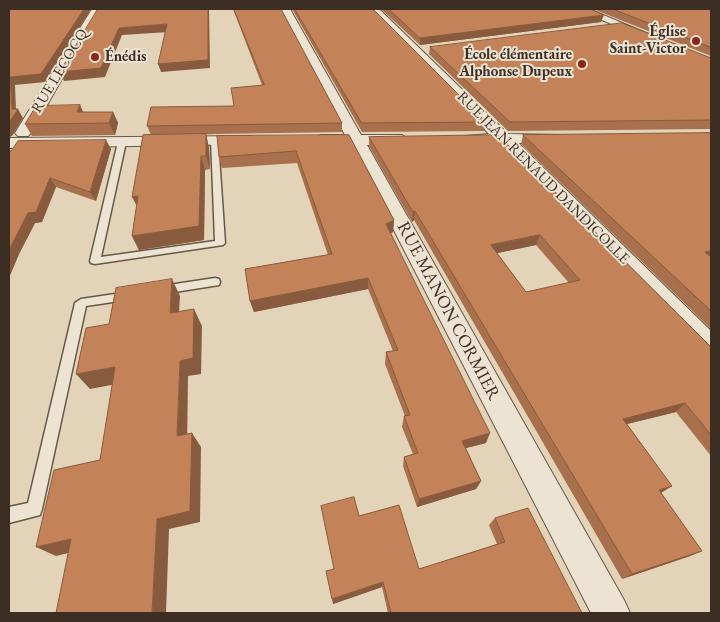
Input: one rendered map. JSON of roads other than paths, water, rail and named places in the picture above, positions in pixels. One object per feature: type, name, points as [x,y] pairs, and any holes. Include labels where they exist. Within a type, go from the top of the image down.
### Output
[{"type":"street","name":"RUE LECOCQ","points":[[9,158],[13,143],[97,9]]},
{"type":"street","name":"RUE MANON CORMIER","points":[[285,9],[611,613]]},
{"type":"street","name":"RUE JEAN RENAUD DANDICOLLE","points":[[374,9],[422,50],[503,139],[711,346]]},
{"type":"street","points":[[581,9],[655,39]]},
{"type":"street","points":[[598,28],[620,25]]},
{"type":"street","points":[[452,139],[566,137]]},
{"type":"street","points":[[308,140],[416,140]]},
{"type":"street","points":[[13,143],[261,141]]},
{"type":"lane","points":[[122,142],[95,262],[220,243],[214,141]]},
{"type":"lane","points":[[9,515],[34,509],[81,304],[215,282]]},
{"type":"place","name":"Église Saint-Victor","points":[[696,41]]},
{"type":"place","name":"Énédis","points":[[95,57]]},
{"type":"place","name":"École élémentaire Alphonse Dupeux","points":[[582,64]]}]
